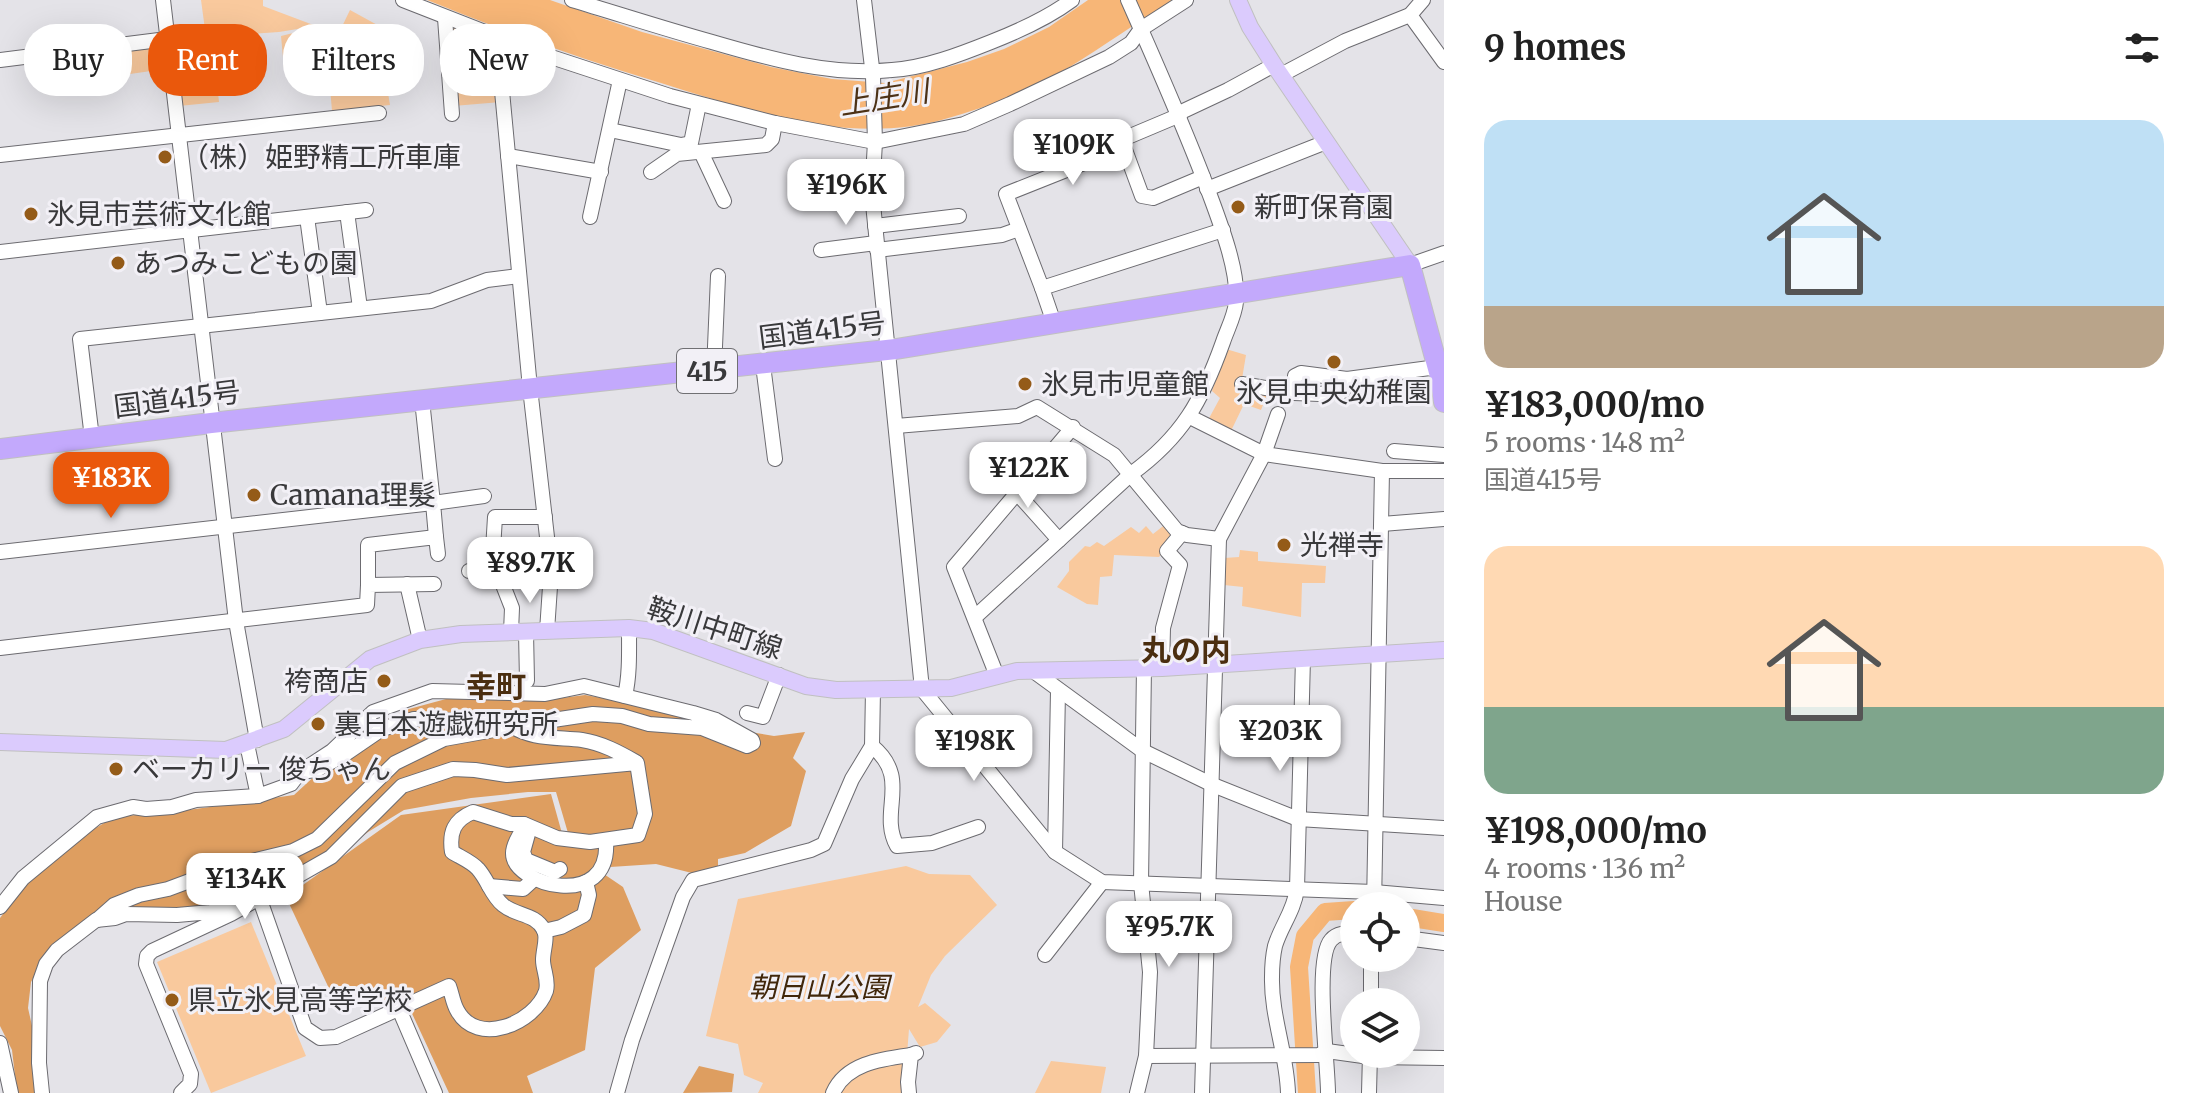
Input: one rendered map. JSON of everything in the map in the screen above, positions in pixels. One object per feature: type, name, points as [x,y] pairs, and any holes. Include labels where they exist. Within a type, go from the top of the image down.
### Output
[{"type":"highway","name":"国道415号","points":[[0,449],[889,349],[1410,265]]},
{"type":"highway","points":[[1410,265],[1440,372],[1444,402]]},
{"type":"main road","points":[[1238,0],[1250,27],[1277,70],[1410,265]]},
{"type":"main road","name":"鞍川中町線","points":[[0,742],[226,750],[284,729],[370,659],[420,640],[461,634],[629,628],[653,631],[806,686],[836,690],[951,688],[1032,670],[1162,668],[1444,650]]},
{"type":"street","points":[[163,0],[165,24]]},
{"type":"street","points":[[403,0],[461,24]]},
{"type":"street","points":[[572,0],[791,64],[872,73],[909,68],[970,50],[1009,35],[1059,10],[1072,0]]},
{"type":"street","points":[[864,0],[875,140],[872,194],[922,689],[1055,852],[1102,882],[1297,889],[1340,895]]},
{"type":"street","points":[[975,617],[1131,474],[1153,458],[1190,417],[1213,370],[1236,304],[1223,230],[1179,114],[1128,0]]},
{"type":"street","points":[[556,58],[699,104],[775,123],[875,140],[964,124],[1109,57],[1131,43],[1139,25],[1186,0]]},
{"type":"street","points":[[1326,142],[1153,198],[1142,196],[1123,139],[1228,90],[1410,15],[1423,0]]},
{"type":"street","points":[[1410,15],[1444,62]]},
{"type":"street","points":[[445,18],[452,114]]},
{"type":"street","points":[[0,60],[148,41]]},
{"type":"street","points":[[590,217],[620,80]]},
{"type":"street","points":[[174,96],[258,796]]},
{"type":"street","points":[[502,96],[551,572],[547,631]]},
{"type":"street","points":[[610,130],[681,145],[691,143],[699,104]]},
{"type":"street","points":[[0,155],[379,113]]},
{"type":"street","points":[[651,172],[677,154],[766,145],[772,139],[775,123]]},
{"type":"street","points":[[1054,323],[1006,194],[1124,147]]},
{"type":"street","points":[[701,152],[724,201]]},
{"type":"street","points":[[508,156],[601,172]]},
{"type":"street","points":[[0,252],[366,210]]},
{"type":"street","points":[[347,212],[360,308]]},
{"type":"street","points":[[875,226],[959,216]]},
{"type":"street","points":[[307,217],[320,313]]},
{"type":"street","points":[[821,250],[1002,235],[1019,229]]},
{"type":"street","points":[[1042,288],[1223,230]]},
{"type":"street","points":[[1410,265],[1444,253]]},
{"type":"street","points":[[92,438],[80,339],[431,301],[487,280],[519,276]]},
{"type":"street","points":[[714,370],[718,276]]},
{"type":"street","points":[[763,365],[775,459]]},
{"type":"street","points":[[1294,393],[1295,376],[1301,373],[1347,379],[1440,372]]},
{"type":"street","points":[[1242,384],[1294,393],[1335,394],[1343,391],[1347,379]]},
{"type":"street","points":[[422,400],[438,554]]},
{"type":"street","points":[[896,426],[1018,416],[1037,407],[1114,455],[1156,507],[1182,533],[1219,539]]},
{"type":"street","points":[[1202,1093],[1219,539],[1264,454],[1278,414]]},
{"type":"street","points":[[1190,417],[1264,454],[1382,471],[1444,471]]},
{"type":"street","points":[[997,676],[954,567],[1073,427]]},
{"type":"street","points":[[1394,451],[1444,455]]},
{"type":"street","points":[[1374,892],[1382,471]]},
{"type":"street","points":[[1017,493],[1059,540]]},
{"type":"street","points":[[0,552],[484,496]]},
{"type":"street","points":[[469,571],[486,571],[492,566],[495,517],[545,517]]},
{"type":"street","points":[[1382,524],[1444,519]]},
{"type":"street","points":[[1162,668],[1163,628],[1180,565],[1167,551],[1182,533]]},
{"type":"street","points":[[0,648],[367,605],[368,545],[436,537]]},
{"type":"street","points":[[407,584],[420,640]]},
{"type":"street","points":[[368,585],[434,584]]},
{"type":"street","points":[[503,585],[512,608],[527,681]]},
{"type":"street","points":[[625,696],[630,676],[627,664],[629,628]]},
{"type":"street","points":[[1288,1093],[1286,1055],[1272,978],[1275,947],[1291,914],[1297,889],[1303,658]]},
{"type":"street","points":[[1137,1093],[1146,1056],[1150,972],[1141,883],[1144,667]]},
{"type":"street","points":[[1032,670],[1143,751],[1213,785],[1298,819],[1444,828]]},
{"type":"street","points":[[747,713],[763,717],[779,675]]},
{"type":"street","points":[[0,907],[23,878],[97,817],[133,807],[172,807],[196,800],[258,796],[291,784],[300,772],[332,751],[373,712],[432,691],[545,694],[584,686],[716,720],[753,743],[747,746],[702,728],[649,724],[622,716],[593,714],[508,724],[414,719],[382,729],[316,770],[300,772]]},
{"type":"street","points":[[617,1093],[632,1040],[683,897],[693,880],[824,844],[852,779],[872,746],[873,690]]},
{"type":"street","points":[[1055,852],[1058,691]]},
{"type":"street","points":[[508,724],[519,732],[598,744],[637,763]]},
{"type":"street","points":[[42,1093],[39,1063],[40,981],[46,964],[57,950],[114,905],[227,867],[293,851],[317,839],[395,763],[444,739],[494,730],[508,724]]},
{"type":"street","points":[[872,746],[883,755],[891,775],[894,801],[889,823],[897,846],[932,843],[978,827]]},
{"type":"street","points":[[259,897],[305,1028],[314,1036],[336,1037],[449,986],[457,1012],[470,1023],[486,1029],[505,1029],[522,1020],[545,993],[544,931],[538,920],[506,908],[495,898],[477,868],[452,852],[450,838],[455,823],[473,812],[511,824],[526,825],[557,838],[606,841],[638,835],[645,814],[637,763]]},
{"type":"street","points":[[96,920],[126,914],[211,912],[278,889],[331,857],[402,786],[453,769],[507,775],[637,763]]},
{"type":"street","points":[[526,825],[513,853],[519,868],[534,879],[557,885],[595,878],[606,862],[606,841]]},
{"type":"street","points":[[526,825],[523,852],[526,860],[555,872],[560,869]]},
{"type":"street","points":[[489,886],[523,889],[534,879]]},
{"type":"street","points":[[544,931],[561,927],[584,915],[589,895],[586,882]]},
{"type":"street","points":[[1045,955],[1102,882]]},
{"type":"street","points":[[181,1093],[190,1084],[191,1074],[146,964],[147,956],[259,897]]},
{"type":"street","points":[[1420,898],[1444,898]]},
{"type":"street","points":[[1328,1093],[1323,1053],[1322,972],[1326,948],[1333,937],[1340,934]]},
{"type":"street","points":[[1420,940],[1444,943]]},
{"type":"street","points":[[399,1009],[435,1093]]},
{"type":"street","points":[[0,1043],[11,1093]]},
{"type":"street","points":[[833,1093],[843,1077],[858,1067],[913,1054],[909,1093]]},
{"type":"street","points":[[1146,1056],[1340,1054]]},
{"type":"street","points":[[1420,1057],[1444,1058]]},
{"type":"street","points":[[1369,1093],[1370,1068]]},
{"type":"green space","points":[[201,0],[263,0],[263,6],[311,24],[283,24],[283,31],[267,33],[267,24],[204,24]]},
{"type":"green space","points":[[350,10],[376,24],[343,24]]},
{"type":"green space","points":[[148,47],[148,71],[132,74],[132,48]]},
{"type":"green space","points":[[178,96],[218,96],[219,102],[179,106]]},
{"type":"green space","points":[[331,96],[388,96],[390,105],[332,111]]},
{"type":"green space","points":[[452,96],[500,96],[501,102],[453,106]]},
{"type":"green space","points":[[1226,349],[1246,355],[1241,385],[1268,392],[1261,410],[1244,404],[1230,433],[1207,422],[1220,398],[1212,391]]},
{"type":"green space","points":[[1167,523],[1178,535],[1159,557],[1114,555],[1112,576],[1100,577],[1098,605],[1087,604],[1057,587],[1069,571],[1069,562],[1085,546],[1090,547],[1097,542],[1104,546],[1131,527],[1139,533],[1146,526],[1153,534]]},
{"type":"green space","points":[[1240,550],[1258,552],[1258,561],[1326,566],[1325,583],[1302,583],[1301,617],[1242,606],[1243,587],[1224,585],[1224,558],[1239,557]]},
{"type":"green space","name":"朝日山公園","points":[[906,866],[929,874],[970,875],[997,905],[945,956],[931,975],[918,1007],[925,1003],[951,1025],[937,1042],[920,1047],[909,1029],[904,1093],[758,1093],[763,1083],[744,1075],[738,1044],[706,1036],[738,899]]},
{"type":"green space","points":[[251,922],[306,1056],[211,1093],[157,962]]},
{"type":"green space","points":[[1051,1061],[1106,1067],[1101,1093],[1035,1093]]},
{"type":"shaded area","points":[[585,695],[630,703],[713,726],[774,736],[805,732],[793,758],[806,771],[791,826],[745,853],[718,859],[718,868],[696,874],[656,864],[595,868],[623,887],[641,930],[595,968],[585,1050],[527,1076],[533,1093],[449,1093],[409,1007],[334,999],[286,897],[401,815],[551,794],[563,837],[598,835],[568,833],[556,792],[471,798],[404,810],[368,832],[297,886],[253,891],[185,911],[99,913],[47,952],[31,982],[28,1008],[47,1093],[17,1093],[12,1050],[0,1026],[0,918],[27,882],[76,840],[114,817],[294,795],[366,729],[409,709],[446,699],[554,699]]},
{"type":"shaded area","points":[[699,1066],[734,1074],[732,1092],[683,1093]]},
{"type":"water","name":"上庄川","points":[[427,0],[550,0],[642,32],[771,67],[832,79],[885,83],[1004,49],[1049,27],[1088,0],[1175,0],[1039,84],[945,119],[874,129],[802,122],[766,114],[631,74],[556,48],[556,24],[488,24]]},
{"type":"waterway","points":[[1307,1093],[1299,967],[1305,936],[1325,912],[1340,911]]},
{"type":"waterway","points":[[1420,919],[1444,923]]},
{"type":"place","name":"（株）姫野精工所車庫","points":[[165,157]]},
{"type":"place","name":"新町保育園","points":[[1238,207]]},
{"type":"place","name":"氷見市芸術文化館","points":[[31,214]]},
{"type":"place","name":"あつみこどもの園","points":[[118,263]]},
{"type":"place","name":"氷見中央幼稚園","points":[[1334,362]]},
{"type":"place","name":"氷見市児童館","points":[[1025,384]]},
{"type":"place","name":"Camana理髮","points":[[254,495]]},
{"type":"place","name":"光禅寺","points":[[1284,545]]},
{"type":"place","name":"袴商店","points":[[384,681]]},
{"type":"place","name":"裏日本遊戯研究所","points":[[318,724]]},
{"type":"place","name":"ベーカリー 俊ちゃん","points":[[116,769]]},
{"type":"place","name":"県立氷見高等学校","points":[[172,1000]]},
{"type":"district","name":"丸の内","points":[[1186,650]]},
{"type":"district","name":"幸町","points":[[496,686]]}]
